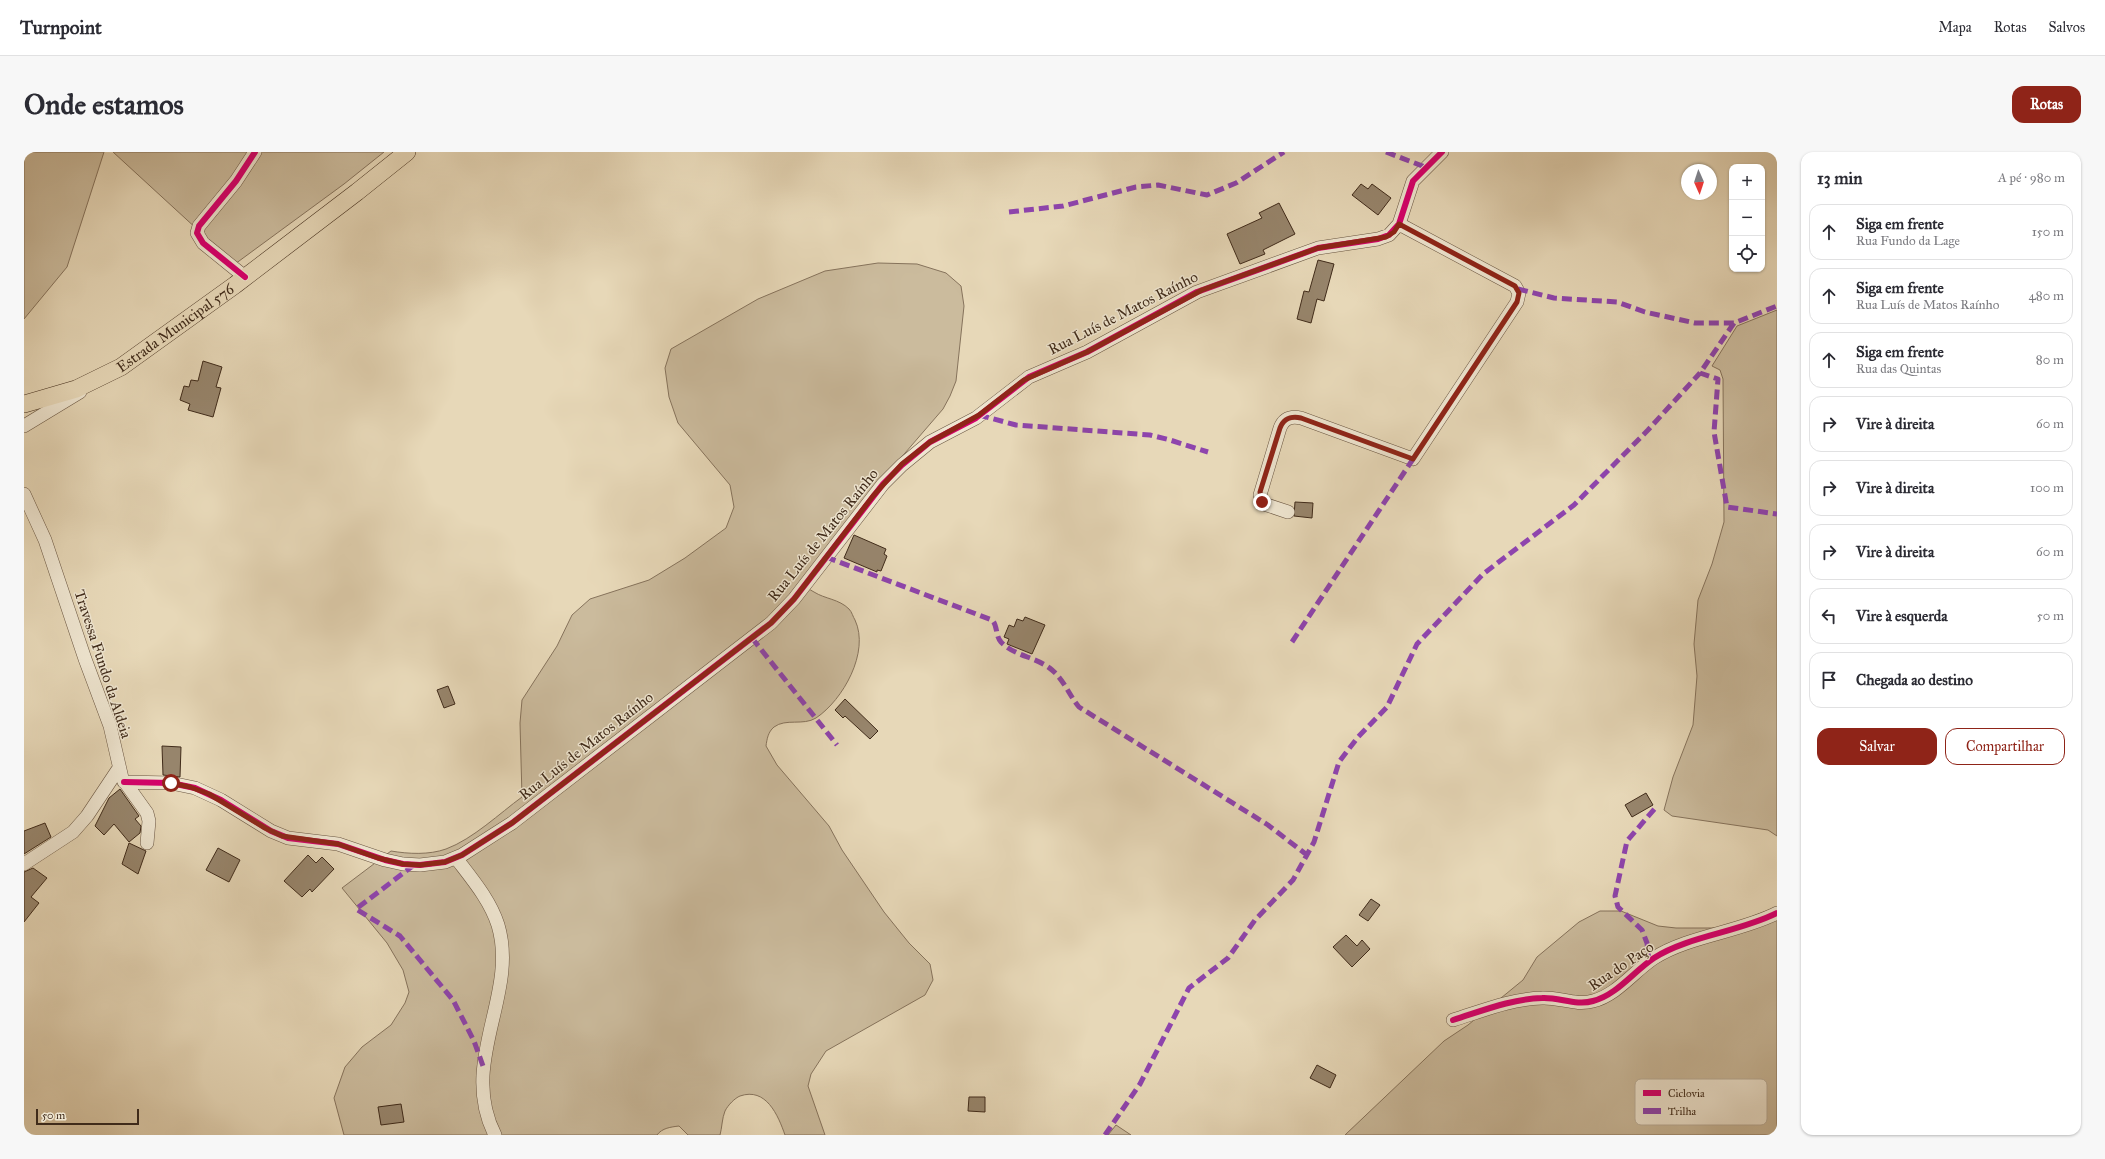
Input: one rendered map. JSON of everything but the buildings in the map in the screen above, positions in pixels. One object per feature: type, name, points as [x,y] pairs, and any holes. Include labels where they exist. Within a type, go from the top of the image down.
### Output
[{"type":"main road","name":"Estrada Municipal 576","points":[[24,404],[76,389],[121,367],[245,277],[376,178],[407,152]]},
{"type":"street","points":[[245,277],[203,243],[199,237],[198,230],[202,221],[241,175],[255,152]]},
{"type":"street","points":[[1288,512],[1267,506],[1262,502],[1260,497],[1280,428],[1284,421],[1291,417],[1301,418],[1413,459],[1517,302],[1519,293],[1515,286],[1399,224],[1413,181],[1442,152]]},
{"type":"street","name":"Rua Luís de Matos Raínho","points":[[456,858],[525,813],[771,623],[794,599],[883,484],[921,448],[976,418],[1029,377],[1094,349],[1186,298],[1318,248],[1386,237],[1394,232],[1399,224]]},
{"type":"street","points":[[24,426],[121,367]]},
{"type":"street","name":"Travessa Fundo da Aldeia","points":[[24,494],[45,540],[73,625],[110,726],[119,768],[124,782],[147,813],[149,821],[147,843]]},
{"type":"street","points":[[24,864],[73,832],[87,816],[119,768]]},
{"type":"street","points":[[124,782],[171,783],[190,787],[221,800],[276,834],[293,839],[338,844],[391,862],[420,865],[456,858],[488,904],[498,926],[500,939],[501,967],[481,1077],[484,1105],[489,1123],[495,1135]]},
{"type":"street","name":"Rua do Paço","points":[[1454,1020],[1505,1004],[1539,998],[1559,998],[1574,1002],[1592,1002],[1606,996],[1662,953],[1760,922],[1777,914]]},
{"type":"shaded area","points":[[24,152],[104,152],[67,267],[24,319]]},
{"type":"shaded area","points":[[113,152],[384,152],[344,184],[235,264]]},
{"type":"shaded area","points":[[878,263],[917,264],[946,273],[961,286],[964,306],[956,381],[943,409],[855,511],[802,582],[812,591],[841,603],[850,610],[859,633],[859,646],[856,660],[844,688],[836,700],[826,710],[816,718],[806,722],[784,723],[774,727],[769,733],[766,746],[777,765],[829,826],[842,850],[884,912],[909,943],[930,964],[933,980],[925,995],[826,1051],[811,1074],[808,1086],[825,1135],[785,1135],[775,1111],[770,1105],[757,1095],[749,1094],[738,1097],[728,1106],[724,1114],[720,1135],[688,1135],[679,1126],[664,1129],[657,1135],[344,1135],[334,1098],[345,1067],[362,1047],[391,1025],[405,1003],[409,992],[403,970],[387,943],[342,888],[391,851],[426,853],[439,851],[456,845],[486,825],[522,797],[520,723],[522,700],[557,646],[572,615],[590,599],[649,580],[685,558],[726,528],[734,507],[730,485],[678,423],[669,397],[665,368],[671,349],[758,299],[825,271]]},
{"type":"shaded area","points":[[1777,310],[1777,836],[1768,830],[1672,816],[1664,810],[1673,777],[1693,725],[1697,676],[1694,644],[1698,600],[1712,564],[1724,522],[1723,379],[1720,370],[1712,366],[1737,326]]},
{"type":"shaded area","points":[[1777,907],[1777,1135],[1345,1135],[1444,1041],[1468,1025],[1523,980],[1537,957],[1579,922],[1600,911],[1621,911],[1658,926],[1676,928],[1723,928]]},
{"type":"shaded area","points":[[1116,1125],[1131,1135],[1108,1135]]},
{"type":"marked path","points":[[1009,212],[1063,206],[1136,187],[1158,185],[1207,195],[1236,183],[1284,152]]},
{"type":"marked path","points":[[1386,152],[1425,167]]},
{"type":"marked path","points":[[1518,289],[1554,298],[1617,302],[1645,312],[1695,323],[1734,323],[1777,306]]},
{"type":"marked path","points":[[1734,323],[1700,373],[1718,379],[1714,432],[1727,507],[1777,514]]},
{"type":"marked path","points":[[1105,1135],[1140,1084],[1189,988],[1228,958],[1255,920],[1293,880],[1314,842],[1339,762],[1358,737],[1387,707],[1417,644],[1483,574],[1574,505],[1648,430],[1700,373]]},
{"type":"marked path","points":[[979,415],[1016,425],[1150,435],[1208,452]]},
{"type":"marked path","points":[[1292,642],[1413,459]]},
{"type":"marked path","points":[[826,557],[992,620],[1001,642],[1006,647],[1040,662],[1052,670],[1060,678],[1079,707],[1268,825],[1307,855]]},
{"type":"marked path","points":[[752,638],[837,745]]},
{"type":"marked path","points":[[1649,961],[1647,943],[1642,930],[1618,907],[1615,896],[1627,841],[1657,806]]},
{"type":"marked path","points":[[414,865],[356,909],[400,936],[453,1000],[474,1041],[483,1066]]},
{"type":"cycle path","points":[[245,277],[203,243],[197,233],[199,226],[236,181],[255,152]]},
{"type":"cycle path","points":[[124,782],[171,783],[195,788],[221,800],[271,831],[288,838],[338,844],[385,860],[403,864],[420,865],[445,862],[462,855],[512,823],[771,623],[794,599],[883,484],[902,465],[930,442],[976,418],[1029,377],[1087,352],[1197,292],[1318,248],[1378,239],[1389,235],[1399,224],[1413,181],[1442,152]]},
{"type":"cycle path","points":[[1453,1020],[1497,1006],[1530,999],[1548,998],[1574,1002],[1593,1001],[1610,994],[1654,958],[1682,944],[1747,925],[1777,913]]},
{"type":"route","points":[[171,783],[190,787],[209,794],[265,828],[288,838],[299,840],[316,840],[338,844],[378,858],[403,864],[430,864],[445,862],[456,858],[512,823],[763,630],[794,599],[873,496],[902,464],[930,442],[979,415],[1034,374],[1073,359],[1100,346],[1202,290],[1318,248],[1335,244],[1386,237],[1394,232],[1399,224],[1510,282],[1518,289],[1519,293],[1517,302],[1413,459],[1295,416],[1287,418],[1282,423],[1280,428],[1260,492],[1262,502]]}]
